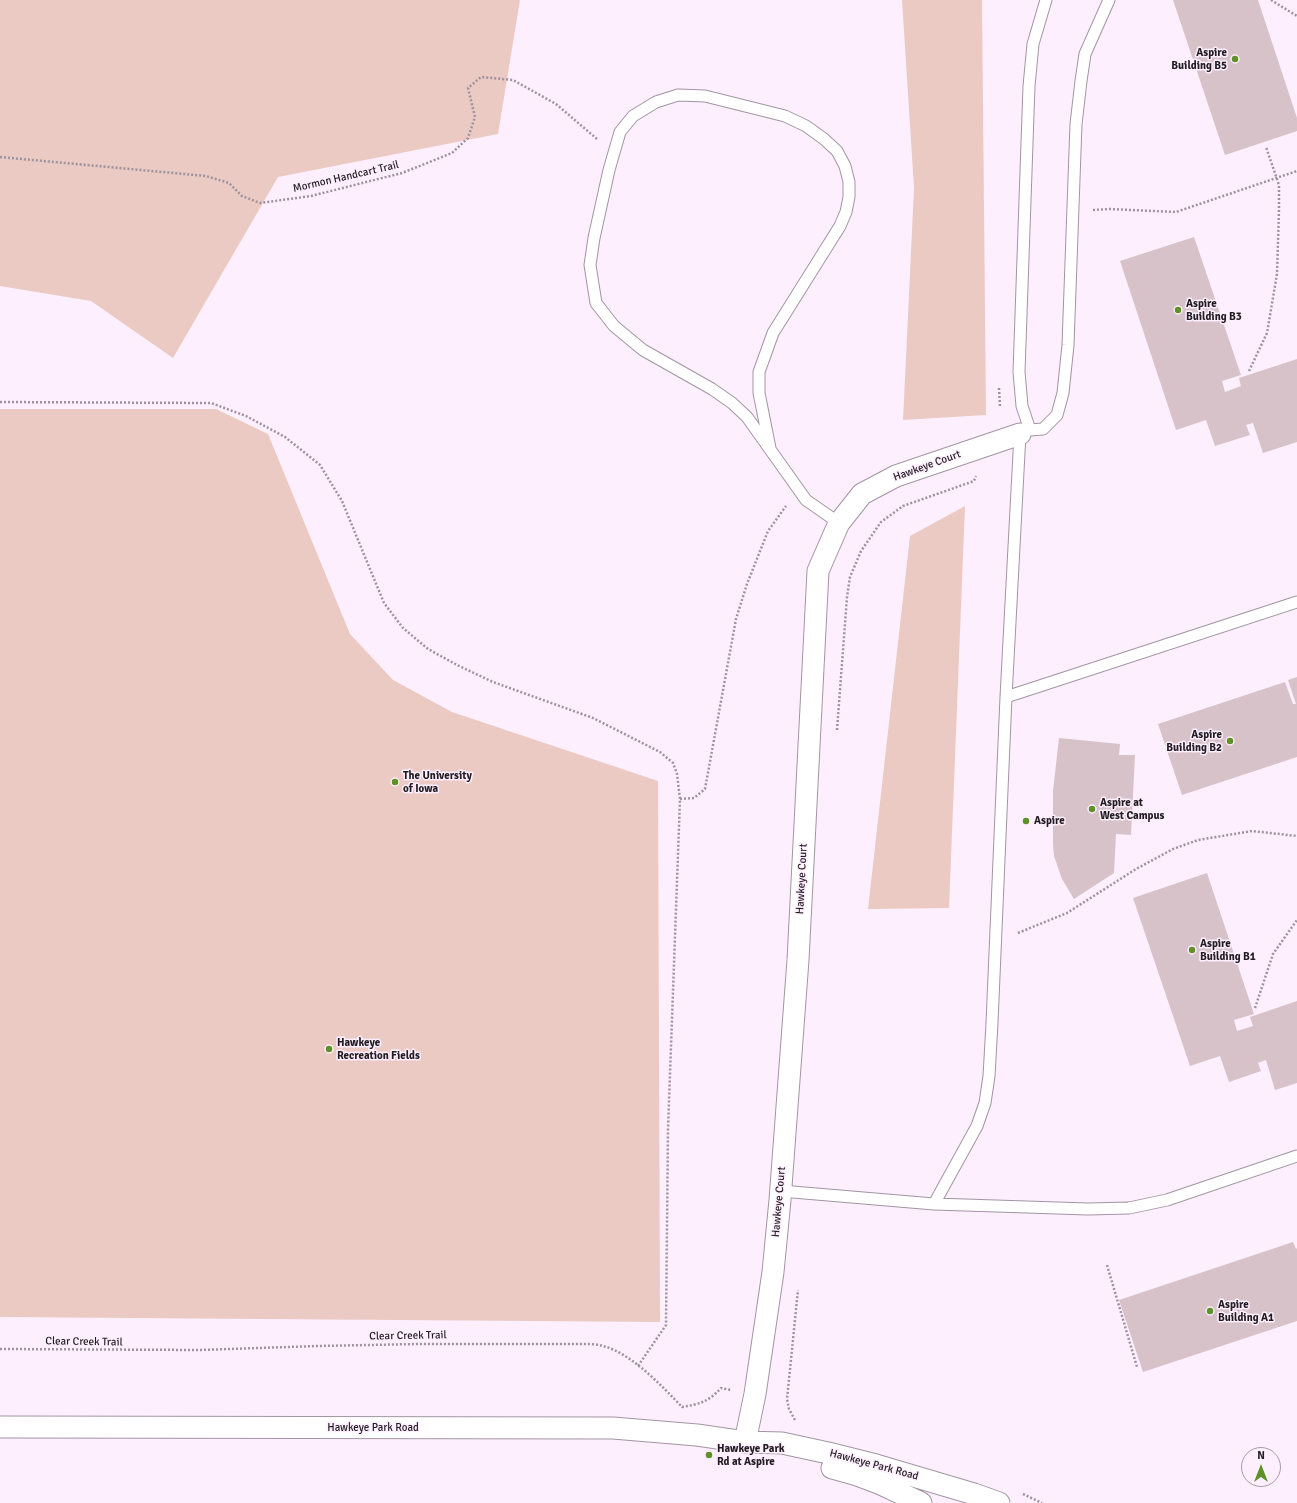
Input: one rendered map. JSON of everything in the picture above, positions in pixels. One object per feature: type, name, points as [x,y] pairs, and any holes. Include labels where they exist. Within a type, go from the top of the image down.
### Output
[{"type":"street","name":"Hawkeye Court","points":[[745,1442],[755,1394],[773,1272],[781,1191],[798,960],[818,571],[839,523],[862,494],[896,476],[1025,432]]},
{"type":"street","name":"Hawkeye Park Road","points":[[0,1427],[612,1428],[697,1435],[745,1442],[782,1443],[828,1452],[876,1465],[974,1494],[999,1503]]},
{"type":"street","name":"Hawkeye Park Road","points":[[745,1442],[857,1475],[881,1484],[921,1503]]},
{"type":"lane","points":[[934,1204],[977,1126],[986,1096],[989,1076],[1006,697],[1025,432],[1019,372],[1029,86],[1033,44],[1046,0]]},
{"type":"lane","points":[[1025,432],[1043,429],[1057,415],[1063,393],[1068,345],[1076,124],[1085,54],[1108,0]]},
{"type":"lane","points":[[770,448],[758,393],[759,372],[773,333],[840,226],[846,212],[849,198],[849,182],[845,166],[837,151],[824,139],[806,126],[785,116],[706,96],[678,95],[656,102],[633,116],[620,132],[594,238],[590,265],[596,303],[614,326],[643,350],[712,389],[748,416],[798,490],[806,500],[839,523]]},
{"type":"lane","points":[[1006,697],[1297,602]]},
{"type":"lane","points":[[781,1191],[934,1204],[1088,1209],[1129,1208],[1167,1200],[1297,1156]]},
{"type":"path","points":[[1271,0],[1297,16]]},
{"type":"path","name":"Mormon Handcart Trail","points":[[0,157],[206,176],[229,183],[242,196],[260,203],[311,196],[402,173],[452,153],[468,138],[476,117],[468,88],[481,77],[513,80],[556,104],[614,154]]},
{"type":"path","points":[[1249,371],[1267,332],[1277,274],[1280,209],[1279,185],[1266,146]]},
{"type":"path","points":[[1073,212],[1109,209],[1176,212],[1297,171]]},
{"type":"path","points":[[837,733],[847,597],[850,577],[862,551],[881,522],[903,506],[974,481],[1002,418],[998,394],[999,386]]},
{"type":"path","points":[[0,402],[211,403],[246,416],[285,437],[320,465],[338,495],[384,603],[403,628],[428,649],[493,682],[592,718],[660,752],[673,763],[677,774],[680,799],[668,1129],[666,1325],[638,1366]]},
{"type":"path","points":[[680,799],[694,798],[705,789],[736,619],[747,584],[768,531],[798,490]]},
{"type":"path","points":[[1018,933],[1067,913],[1136,869],[1180,846],[1198,840],[1252,831],[1297,836]]},
{"type":"path","points":[[1255,1008],[1273,954],[1297,920]]},
{"type":"path","points":[[1107,1265],[1137,1367]]},
{"type":"path","name":"Clear Creek Trail","points":[[0,1349],[192,1350],[412,1344],[582,1344],[603,1346],[622,1353],[658,1383],[682,1407],[697,1405],[708,1400],[721,1388],[787,1399],[798,1285]]},
{"type":"shaded area","points":[[0,0],[520,0],[498,134],[278,177],[173,358],[91,301],[0,286]]},
{"type":"shaded area","points":[[902,0],[982,0],[986,415],[903,420],[914,188]]},
{"type":"shaded area","name":"Hawkeye Recreation Fields","points":[[0,409],[216,409],[268,434],[350,634],[393,680],[452,712],[658,781],[660,1322],[0,1317]]},
{"type":"shaded area","points":[[965,506],[949,908],[868,909],[910,536]]},
{"type":"building","name":"Aspire Building B5","points":[[1173,0],[1258,0],[1297,118],[1297,131],[1225,155]]},
{"type":"building","name":"Aspire Building B3","points":[[1194,237],[1241,375],[1222,381],[1225,392],[1241,386],[1239,378],[1297,359],[1297,442],[1263,453],[1253,423],[1246,425],[1250,435],[1215,446],[1206,420],[1176,430],[1120,261]]},
{"type":"building","name":"Aspire Building B2","points":[[1297,677],[1297,757],[1182,795],[1158,724],[1285,682],[1293,704],[1296,704],[1288,680]]},
{"type":"building","name":"Aspire at West Campus","points":[[1059,738],[1120,744],[1119,755],[1135,755],[1131,835],[1116,834],[1114,873],[1074,899],[1062,879],[1054,856],[1053,791]]},
{"type":"building","name":"Aspire Building B1","points":[[1207,873],[1254,1014],[1234,1020],[1237,1031],[1253,1026],[1250,1017],[1297,1001],[1297,1083],[1275,1090],[1266,1060],[1258,1063],[1261,1071],[1229,1082],[1220,1056],[1190,1066],[1133,898]]},
{"type":"building","name":"Aspire Building A1","points":[[1293,1242],[1296,1249],[1297,1248],[1297,1321],[1143,1372],[1119,1300]]},
{"type":"place","name":"Aspire Building B5","points":[[1235,59]]},
{"type":"place","name":"Aspire Building B3","points":[[1178,310]]},
{"type":"place","name":"Aspire Building B2","points":[[1230,741]]},
{"type":"place","name":"The University of Iowa","points":[[395,782]]},
{"type":"place","name":"Aspire at West Campus","points":[[1092,809]]},
{"type":"place","name":"Aspire","points":[[1026,821]]},
{"type":"place","name":"Aspire Building B1","points":[[1192,950]]},
{"type":"place","name":"Hawkeye Recreation Fields","points":[[329,1049]]},
{"type":"place","name":"Aspire Building A1","points":[[1210,1311]]},
{"type":"place","name":"Hawkeye Park Rd at Aspire","points":[[709,1455]]}]
